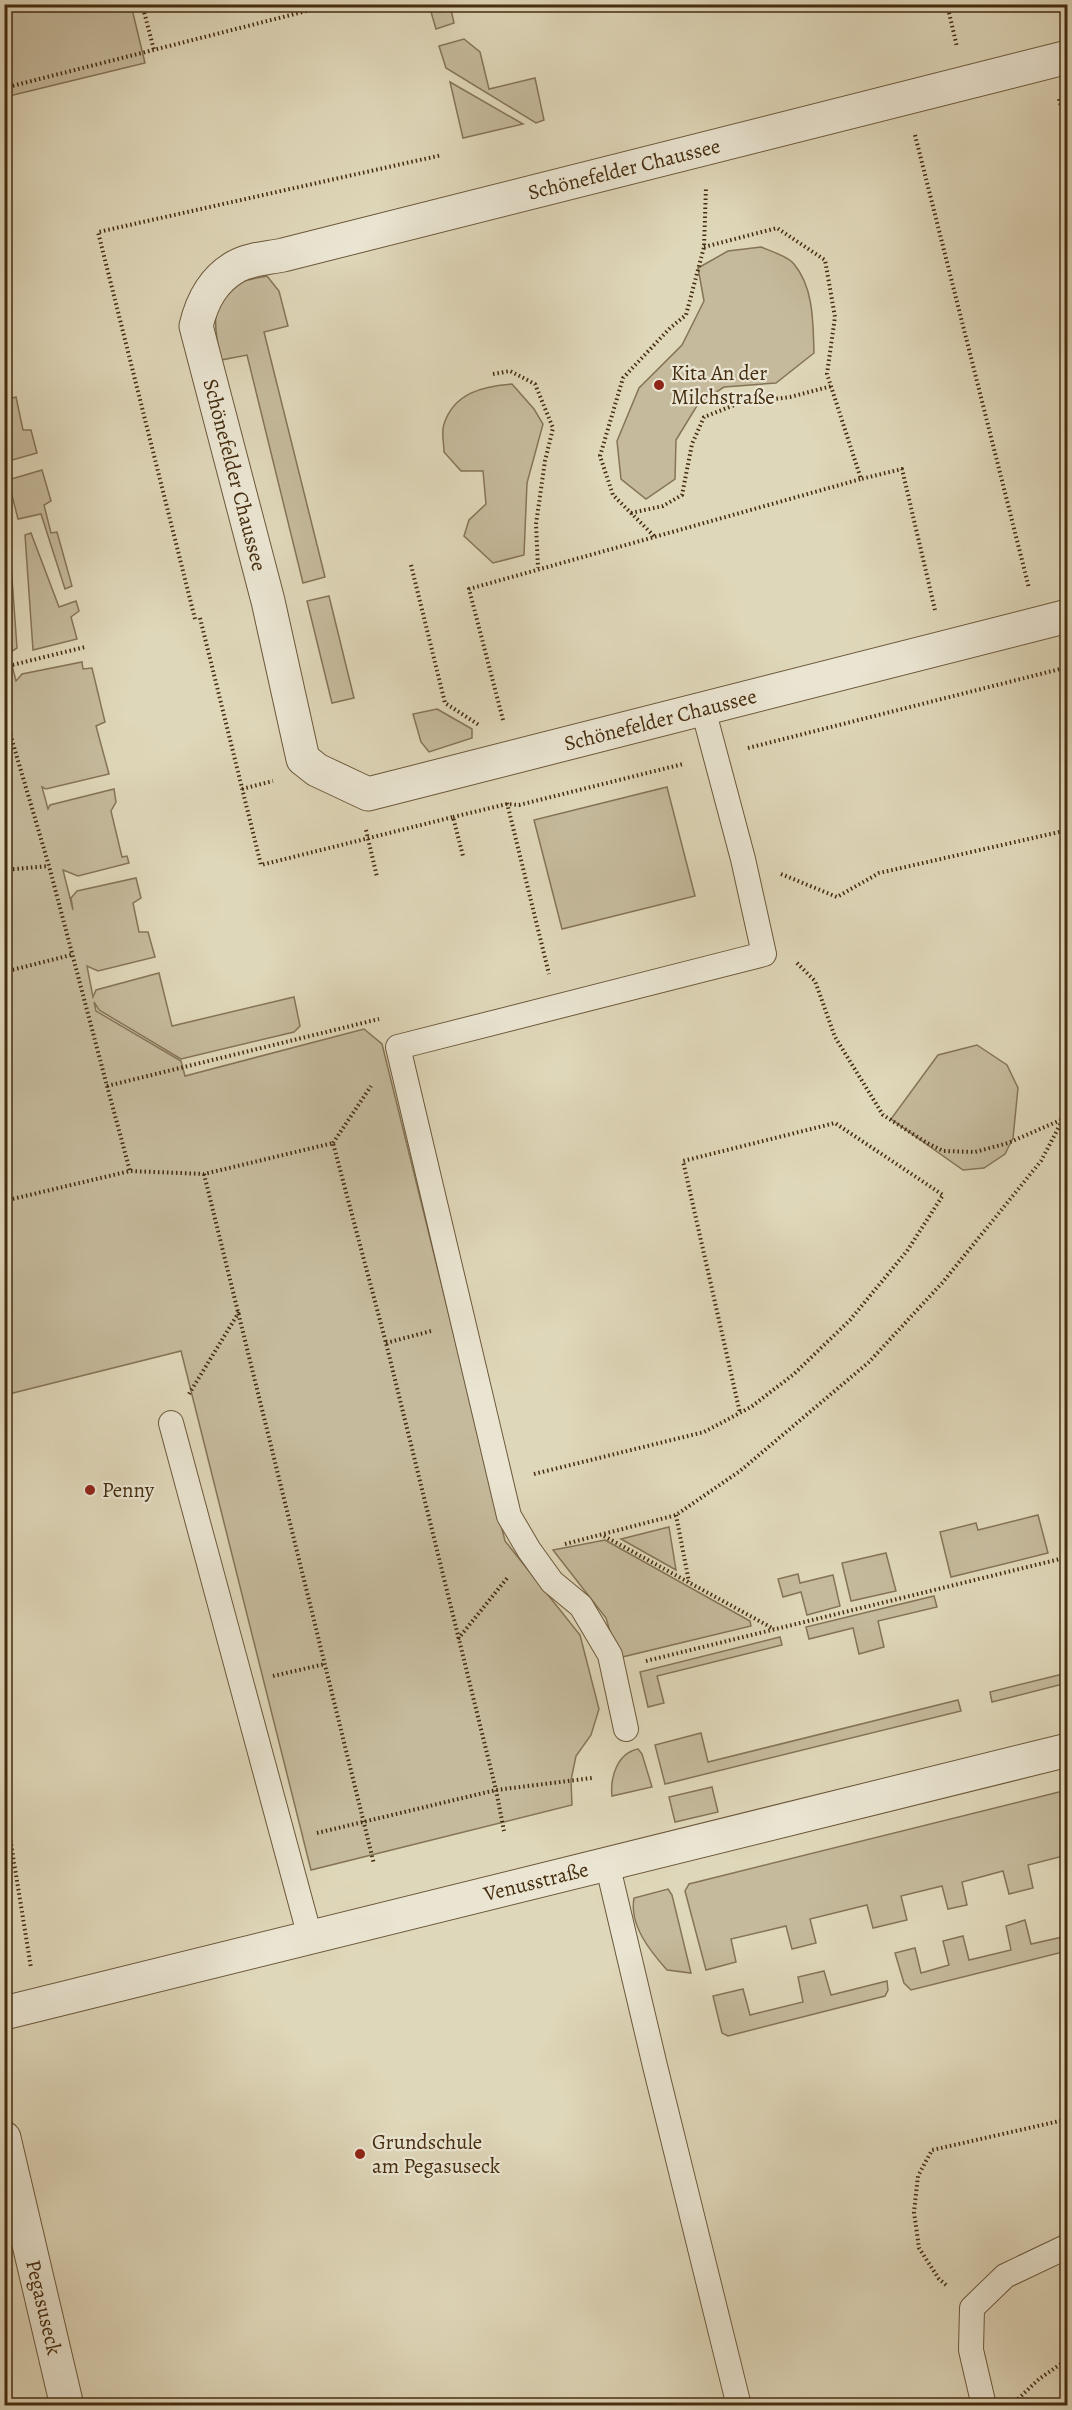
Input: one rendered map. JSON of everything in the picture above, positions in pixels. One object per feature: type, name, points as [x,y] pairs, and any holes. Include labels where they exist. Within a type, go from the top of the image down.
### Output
[{"type":"street","name":"Schönefelder Chaussee","points":[[1053,620],[704,709],[506,752],[368,794],[317,770],[303,759],[268,601],[196,326],[201,305],[213,286],[238,265],[1068,57]]},
{"type":"street","name":"Venusstraße","points":[[4,2013],[1068,1750]]},
{"type":"street","name":"Pegasuseck","points":[[4,2138],[67,2406]]},
{"type":"lane","points":[[626,1729],[610,1655],[581,1606],[552,1582],[529,1550],[509,1516],[398,1047],[764,954],[743,859],[704,709]]},
{"type":"lane","points":[[171,1423],[310,1937]]},
{"type":"lane","points":[[608,1863],[655,2066],[739,2406]]},
{"type":"lane","points":[[984,2406],[970,2350],[972,2308],[1005,2276],[1068,2246]]},
{"type":"path","points":[[142,4],[154,50]]},
{"type":"path","points":[[4,88],[334,4]]},
{"type":"path","points":[[907,97],[1053,620]]},
{"type":"path","points":[[655,536],[613,495],[600,456],[623,378],[670,328],[686,315],[704,247],[706,183]]},
{"type":"path","points":[[704,247],[777,228],[825,260],[835,317],[827,374],[861,479]]},
{"type":"path","points":[[493,374],[510,370],[535,384],[553,428],[545,461],[536,524],[538,568]]},
{"type":"path","points":[[631,513],[663,506],[682,495],[692,444],[704,417],[737,404],[790,397],[831,386]]},
{"type":"path","points":[[557,1006],[507,804],[506,752],[469,589],[538,568],[902,469],[944,648]]},
{"type":"path","points":[[411,566],[445,703],[502,740],[506,752]]},
{"type":"path","points":[[4,667],[85,647]]},
{"type":"path","points":[[453,817],[507,804],[519,805],[1068,668]]},
{"type":"path","points":[[4,713],[49,866],[130,1171]]},
{"type":"path","points":[[743,859],[837,897],[879,873],[1068,830]]},
{"type":"path","points":[[4,870],[49,866]]},
{"type":"path","points":[[764,954],[794,960],[815,981],[835,1037],[883,1115],[927,1143],[943,1151],[975,1152],[1008,1143],[1063,1119]]},
{"type":"path","points":[[4,972],[71,955]]},
{"type":"path","points":[[4,1201],[130,1171],[204,1174],[333,1143],[398,1047],[390,1016],[107,1086]]},
{"type":"path","points":[[458,1639],[529,1550],[604,1535],[676,1515],[740,1471],[869,1362],[943,1282],[1041,1161],[1068,1107]]},
{"type":"path","points":[[501,1482],[704,1432],[740,1413],[794,1374],[850,1320],[907,1251],[943,1195],[835,1123],[683,1161],[740,1413]]},
{"type":"path","points":[[333,1143],[386,1343],[496,1790],[504,1831]]},
{"type":"path","points":[[204,1174],[374,1864]]},
{"type":"path","points":[[171,1423],[239,1311]]},
{"type":"path","points":[[386,1343],[463,1323]]},
{"type":"path","points":[[676,1515],[689,1582]]},
{"type":"path","points":[[604,1535],[774,1629]]},
{"type":"path","points":[[613,1669],[1068,1557]]},
{"type":"path","points":[[241,1684],[325,1664]]},
{"type":"path","points":[[4,1702],[7,1713],[4,1785]]},
{"type":"path","points":[[285,1840],[496,1790],[592,1778]]},
{"type":"path","points":[[4,1800],[32,1975]]},
{"type":"path","points":[[4,1859],[12,1855]]},
{"type":"path","points":[[972,2308],[939,2278],[920,2248],[914,2212],[918,2176],[932,2150],[1068,2119]]},
{"type":"path","points":[[1012,2404],[1039,2379],[1068,2359]]},
{"type":"shaded area","points":[[4,5],[131,5],[145,63],[5,97]]},
{"type":"shaded area","points":[[429,5],[450,5],[454,23],[436,29]]},
{"type":"shaded area","points":[[464,39],[480,52],[489,89],[535,78],[544,120],[536,123],[446,68],[439,46]]},
{"type":"shaded area","points":[[450,82],[523,124],[463,138]]},
{"type":"shaded area","points":[[761,247],[788,259],[801,273],[811,306],[814,353],[776,383],[724,387],[698,404],[676,440],[675,479],[646,499],[621,479],[617,441],[639,388],[682,345],[704,301],[698,268],[728,251]]},
{"type":"shaded area","points":[[267,276],[279,291],[288,326],[264,332],[325,577],[303,583],[247,355],[221,360],[217,338],[216,317],[222,298],[239,283]]},
{"type":"shaded area","points":[[512,384],[534,409],[543,424],[527,483],[524,555],[493,563],[464,536],[469,520],[486,504],[483,471],[461,471],[444,452],[443,431],[449,413],[462,398],[480,389]]},
{"type":"shaded area","points":[[16,397],[23,430],[31,430],[37,453],[5,462],[5,400]]},
{"type":"shaded area","points":[[42,470],[51,501],[44,505],[51,533],[57,532],[72,586],[65,589],[41,514],[18,519],[8,480]]},
{"type":"shaded area","points":[[4,520],[9,536],[17,648],[9,653],[16,681],[22,674],[82,662],[83,669],[92,668],[105,722],[96,726],[109,774],[46,789],[42,787],[48,809],[50,805],[114,789],[116,802],[111,811],[122,857],[127,856],[129,863],[78,876],[63,870],[73,910],[71,898],[77,891],[136,878],[141,898],[133,903],[139,932],[148,932],[155,957],[98,971],[87,966],[93,997],[96,990],[159,973],[172,1026],[294,997],[300,1026],[294,1032],[181,1059],[99,1010],[94,1002],[96,1011],[181,1061],[185,1076],[364,1029],[382,1044],[505,1541],[580,1635],[599,1709],[591,1735],[576,1756],[571,1780],[572,1805],[311,1870],[181,1351],[5,1395]]},
{"type":"shaded area","points":[[31,533],[59,607],[76,601],[79,611],[71,617],[77,639],[33,650],[25,535]]},
{"type":"shaded area","points":[[329,596],[354,698],[332,703],[307,601]]},
{"type":"shaded area","points":[[437,709],[472,729],[472,738],[429,752],[421,742],[413,714]]},
{"type":"shaded area","points":[[667,787],[695,896],[562,929],[534,820]]},
{"type":"shaded area","points":[[977,1045],[1007,1065],[1018,1088],[1013,1138],[1005,1154],[984,1168],[963,1170],[891,1119],[938,1055]]},
{"type":"shaded area","points":[[1038,1515],[1048,1553],[951,1577],[940,1532],[976,1523],[978,1530]]},
{"type":"shaded area","points":[[669,1527],[676,1570],[621,1539]]},
{"type":"shaded area","points":[[605,1540],[750,1621],[751,1626],[618,1658],[606,1618],[553,1550]]},
{"type":"shaded area","points":[[886,1553],[896,1591],[851,1601],[842,1563]]},
{"type":"shaded area","points":[[798,1574],[800,1583],[833,1575],[840,1606],[807,1615],[801,1592],[783,1597],[778,1579]]},
{"type":"shaded area","points":[[934,1596],[937,1607],[878,1621],[884,1647],[859,1654],[853,1628],[809,1639],[806,1627]]},
{"type":"shaded area","points":[[780,1637],[782,1645],[657,1676],[664,1703],[648,1707],[640,1672]]},
{"type":"shaded area","points":[[1067,1673],[1067,1683],[992,1702],[990,1692]]},
{"type":"shaded area","points":[[958,1700],[961,1711],[665,1784],[655,1745],[701,1733],[708,1762]]},
{"type":"shaded area","points":[[638,1749],[642,1754],[652,1787],[612,1796],[612,1782],[616,1767],[631,1751]]},
{"type":"shaded area","points":[[712,1787],[718,1812],[675,1822],[669,1797]]},
{"type":"shaded area","points":[[1067,1790],[1067,1855],[1028,1865],[1033,1888],[1009,1894],[1003,1871],[962,1882],[967,1905],[948,1909],[942,1886],[901,1896],[907,1920],[873,1928],[867,1905],[810,1919],[816,1943],[792,1949],[786,1926],[731,1939],[736,1962],[706,1970],[685,1891],[689,1884]]},
{"type":"shaded area","points":[[668,1889],[672,1895],[691,1973],[667,1970],[642,1937],[635,1918],[634,1898]]},
{"type":"shaded area","points":[[1025,1920],[1031,1944],[1067,1936],[1067,1951],[911,1990],[904,1983],[895,1953],[915,1948],[921,1973],[949,1965],[943,1941],[963,1936],[969,1960],[1011,1950],[1006,1926]]},
{"type":"shaded area","points":[[824,1971],[831,1995],[887,1981],[888,1990],[885,1996],[728,2036],[722,2033],[713,1996],[743,1989],[750,2015],[803,2002],[798,1977]]},
{"type":"place","name":"Kita An der Milchstraße","points":[[659,385]]},
{"type":"place","name":"Penny","points":[[90,1490]]},
{"type":"place","name":"Grundschule am Pegasuseck","points":[[360,2154]]}]
